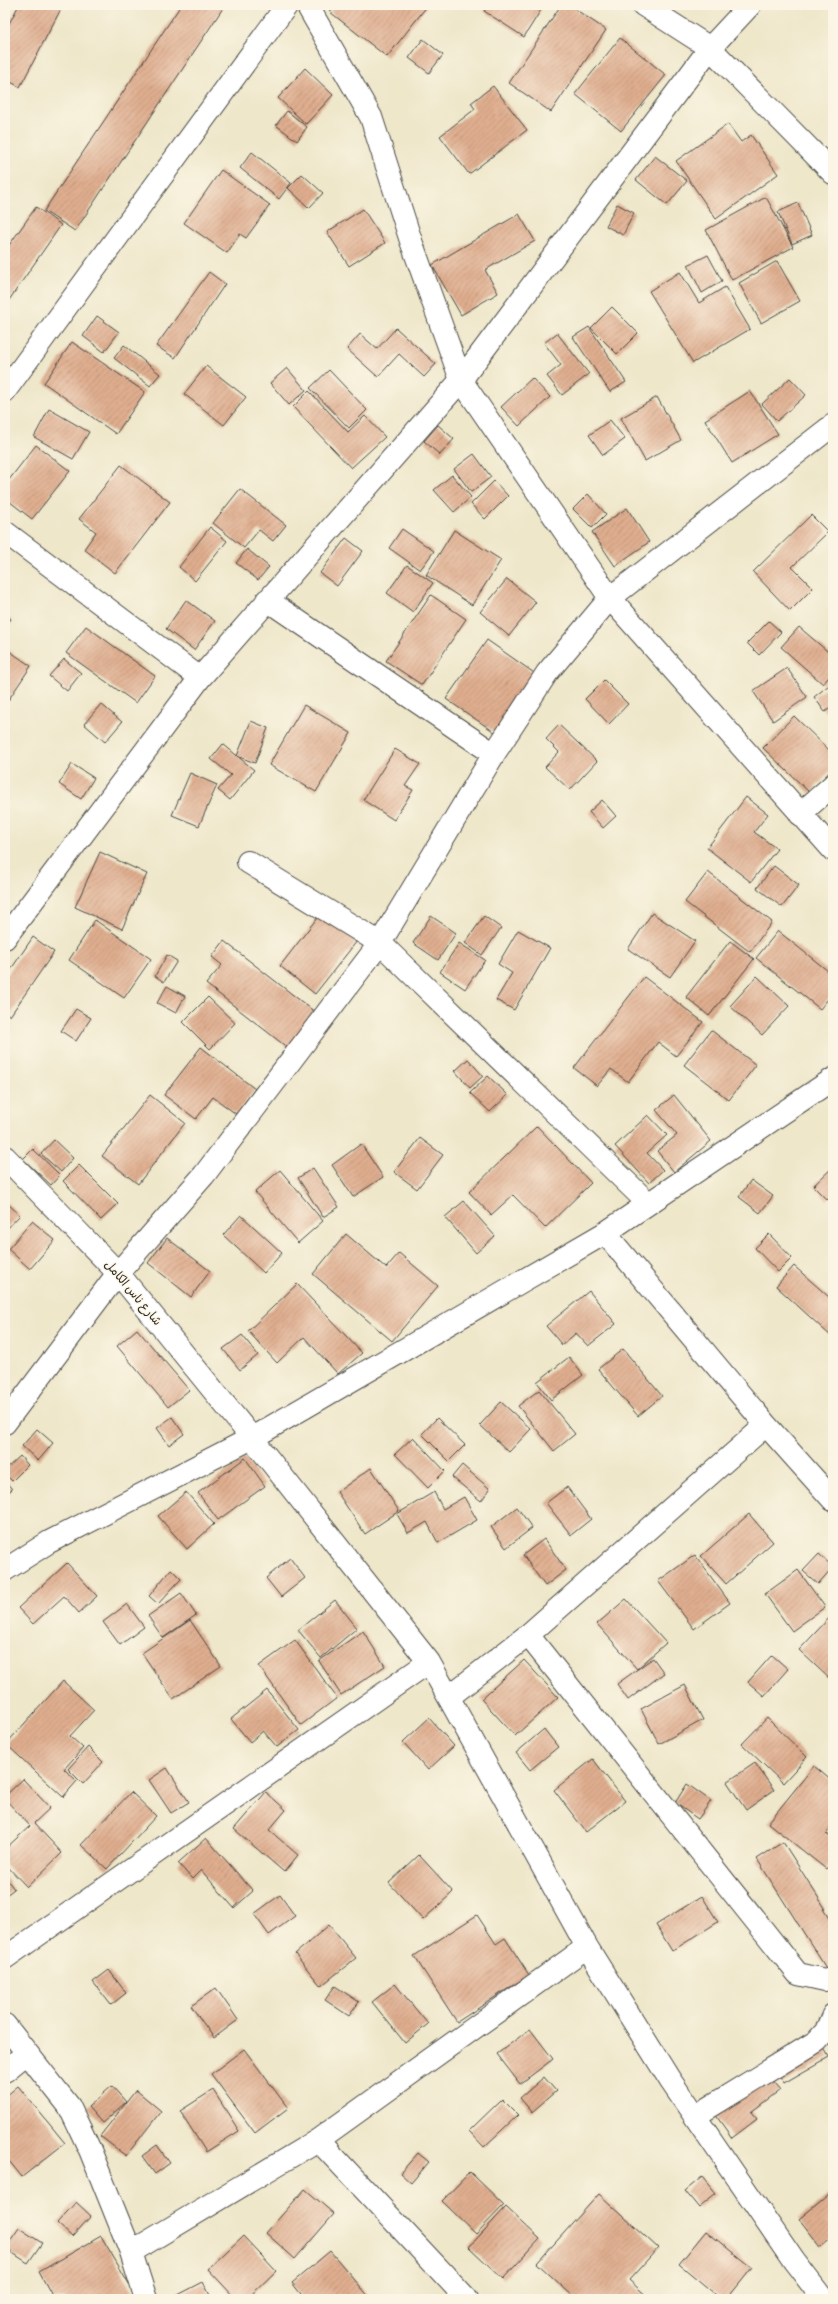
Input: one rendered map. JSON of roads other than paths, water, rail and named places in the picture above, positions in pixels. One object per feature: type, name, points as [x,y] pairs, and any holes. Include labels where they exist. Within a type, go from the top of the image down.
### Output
[{"type":"street","points":[[5,391],[287,5]]},
{"type":"street","points":[[307,5],[371,117],[412,241],[461,380],[610,598],[833,850]]},
{"type":"street","points":[[642,5],[710,48],[833,173]]},
{"type":"street","points":[[5,938],[200,678],[266,600],[461,380],[710,48],[750,5]]},
{"type":"street","points":[[5,1423],[118,1273],[204,1175],[380,942],[494,754],[547,672],[610,598],[833,425]]},
{"type":"street","points":[[5,532],[200,678]]},
{"type":"street","points":[[266,600],[494,754]]},
{"type":"street","points":[[800,814],[833,784]]},
{"type":"street","points":[[248,862],[380,942],[648,1203]]},
{"type":"street","points":[[5,1570],[49,1542],[252,1438],[605,1233],[832,1082]]},
{"type":"street","name":"شارع ناس الكامل","points":[[5,1157],[118,1273],[252,1438],[429,1662],[450,1696],[587,1947],[694,2116],[794,2261],[823,2299]]},
{"type":"street","points":[[605,1233],[766,1425],[833,1500]]},
{"type":"street","points":[[450,1696],[528,1635],[766,1425]]},
{"type":"street","points":[[528,1635],[798,1974],[825,1980],[833,1977]]},
{"type":"street","points":[[5,1958],[429,1662]]},
{"type":"street","points":[[131,2252],[318,2140],[587,1947]]},
{"type":"street","points":[[694,2116],[817,2041],[826,2031],[833,2015]]},
{"type":"street","points":[[5,2025],[69,2106],[90,2150],[131,2252],[146,2299]]},
{"type":"street","points":[[5,2071],[27,2053]]},
{"type":"street","points":[[318,2140],[467,2299]]}]
